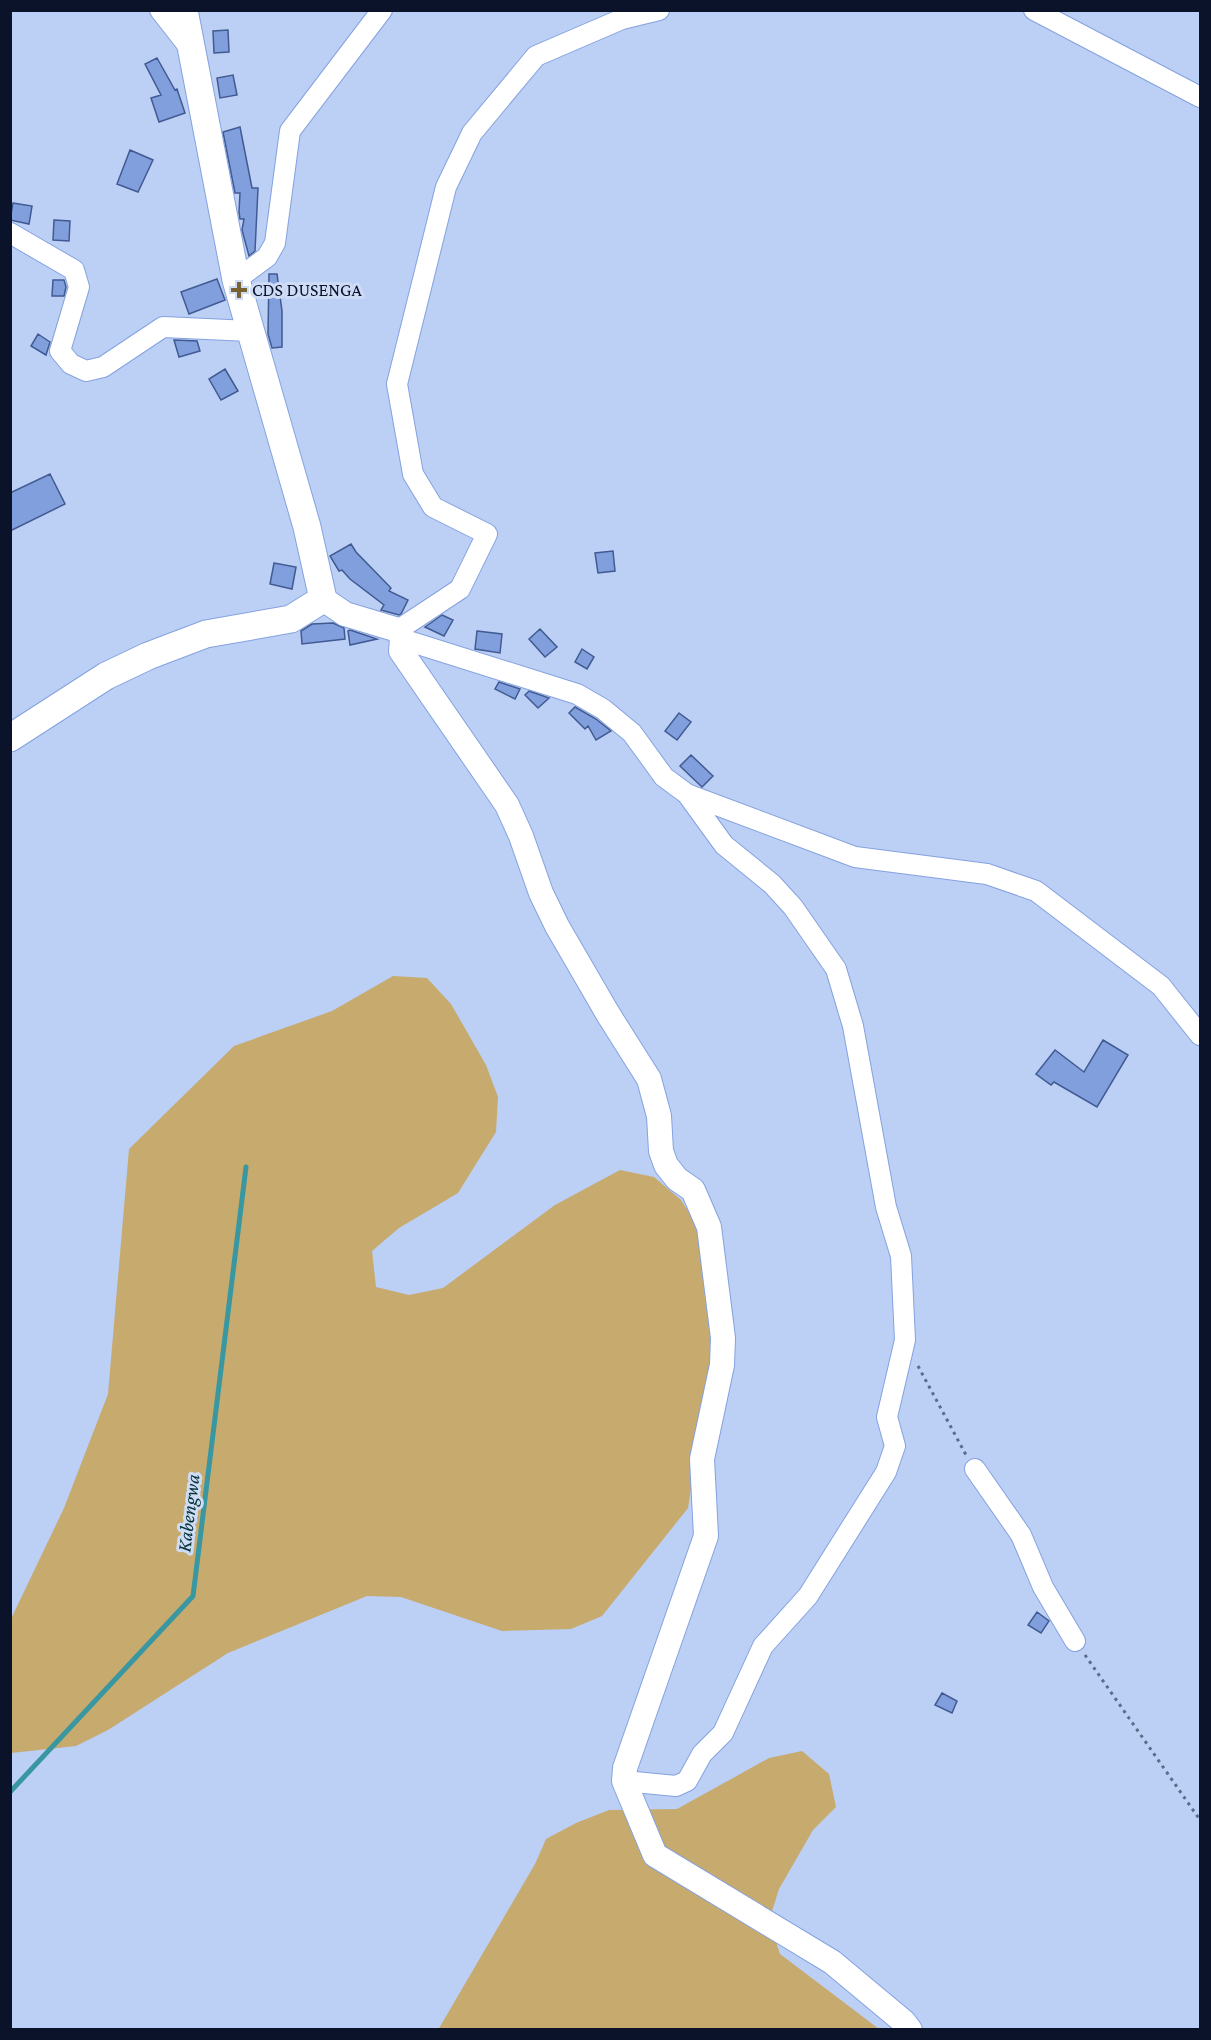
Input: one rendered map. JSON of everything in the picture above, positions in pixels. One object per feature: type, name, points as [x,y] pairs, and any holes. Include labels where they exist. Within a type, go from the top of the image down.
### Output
[{"type":"main road","points":[[10,738],[106,676],[148,656],[206,634],[291,619],[323,599],[307,527],[236,280],[184,10]]},
{"type":"street","points":[[160,10],[191,50]]},
{"type":"street","points":[[236,280],[267,257],[275,243],[290,131],[382,10]]},
{"type":"street","points":[[400,634],[460,589],[487,534],[433,507],[428,499],[413,474],[397,384],[447,187],[472,133],[536,56],[622,19],[659,10]]},
{"type":"street","points":[[1035,10],[1200,97]]},
{"type":"street","points":[[10,233],[74,270],[79,287],[60,351],[71,364],[86,371],[103,367],[163,327],[250,331]]},
{"type":"street","points":[[323,599],[345,614],[577,694],[603,709],[632,733],[664,777],[687,795],[723,845],[772,884],[793,907],[836,969],[852,1026],[886,1207],[901,1256],[905,1340],[887,1417],[895,1446],[886,1472],[808,1596],[763,1646],[723,1733],[702,1755],[687,1780],[676,1786],[624,1781]]},
{"type":"street","points":[[400,634],[401,651],[507,806],[556,927],[649,1079],[659,1116],[661,1151],[666,1165],[677,1179],[693,1190],[710,1227],[723,1338],[722,1365],[702,1459],[706,1536],[625,1768],[624,1781],[655,1855],[832,1962],[904,2022],[910,2030]]},
{"type":"street","points":[[687,795],[855,857],[987,874],[1036,891],[1161,986],[1200,1035]]},
{"type":"street","points":[[975,1469],[1021,1534],[1043,1587],[1075,1641]]},
{"type":"path","points":[[905,1340],[975,1469]]},
{"type":"path","points":[[1075,1641],[1200,1820]]},
{"type":"shaded area","points":[[393,976],[427,978],[451,1004],[486,1065],[498,1097],[496,1132],[458,1193],[399,1228],[372,1251],[376,1287],[409,1295],[443,1288],[555,1205],[620,1170],[654,1177],[681,1200],[700,1230],[713,1347],[688,1508],[602,1616],[571,1629],[502,1631],[401,1597],[367,1596],[228,1653],[108,1730],[76,1746],[11,1753],[10,1621],[64,1508],[108,1394],[129,1149],[234,1046],[332,1011]]},
{"type":"shaded area","points":[[802,1751],[829,1774],[836,1807],[813,1830],[779,1889],[769,1921],[780,1954],[879,2029],[438,2030],[535,1864],[546,1839],[576,1823],[609,1810],[677,1809],[769,1758]]},
{"type":"building","points":[[228,30],[229,52],[214,53],[213,31]]},
{"type":"building","points":[[157,58],[175,90],[177,89],[185,113],[159,122],[151,98],[161,95],[145,64]]},
{"type":"building","points":[[233,75],[237,95],[220,98],[217,78]]},
{"type":"building","points":[[240,127],[252,188],[258,188],[255,251],[249,256],[242,230],[244,219],[240,219],[239,212],[240,193],[235,193],[223,132]]},
{"type":"building","points":[[130,150],[153,160],[138,192],[117,184]]},
{"type":"building","points":[[13,203],[32,206],[29,224],[10,220]]},
{"type":"building","points":[[54,220],[70,221],[69,241],[53,240]]},
{"type":"building","points":[[269,274],[277,274],[282,311],[282,347],[272,348],[268,334]]},
{"type":"building","points":[[217,279],[225,300],[189,314],[181,292]]},
{"type":"building","points":[[53,280],[64,280],[66,287],[64,296],[52,296]]},
{"type":"building","points":[[38,334],[50,342],[46,355],[31,346]]},
{"type":"building","points":[[174,340],[197,341],[200,351],[179,357]]},
{"type":"building","points":[[225,369],[238,391],[221,400],[209,379]]},
{"type":"building","points":[[50,474],[65,504],[10,531],[10,493]]},
{"type":"building","points":[[351,544],[391,588],[389,591],[408,600],[401,614],[381,610],[384,605],[342,570],[339,571],[330,556]]},
{"type":"building","points":[[613,551],[615,571],[598,573],[595,553]]},
{"type":"building","points":[[274,563],[296,567],[292,589],[270,584]]},
{"type":"building","points":[[442,615],[453,620],[444,636],[425,627]]},
{"type":"building","points":[[333,623],[344,628],[345,639],[302,644],[301,631],[312,624]]},
{"type":"building","points":[[540,629],[557,647],[545,657],[529,639]]},
{"type":"building","points":[[348,631],[377,639],[350,645]]},
{"type":"building","points":[[477,631],[502,634],[500,653],[475,649]]},
{"type":"building","points":[[582,649],[594,657],[587,669],[575,662]]},
{"type":"building","points":[[499,682],[520,689],[515,699],[495,689]]},
{"type":"building","points":[[529,691],[549,698],[538,708],[525,695]]},
{"type":"building","points":[[575,707],[611,731],[596,740],[588,726],[585,729],[569,713]]},
{"type":"building","points":[[679,713],[691,722],[677,740],[665,731]]},
{"type":"building","points":[[691,755],[713,776],[702,787],[680,766]]},
{"type":"building","points":[[1103,1040],[1128,1055],[1097,1107],[1054,1082],[1051,1085],[1036,1074],[1055,1050],[1084,1072]]},
{"type":"building","points":[[1037,1612],[1049,1621],[1041,1633],[1028,1625]]},
{"type":"building","points":[[942,1693],[957,1701],[952,1713],[935,1705]]},
{"type":"waterway","name":"Kabengwa","points":[[10,1792],[193,1596],[246,1167]]},
{"type":"place","name":"CDS DUSENGA","points":[[239,290]]}]
